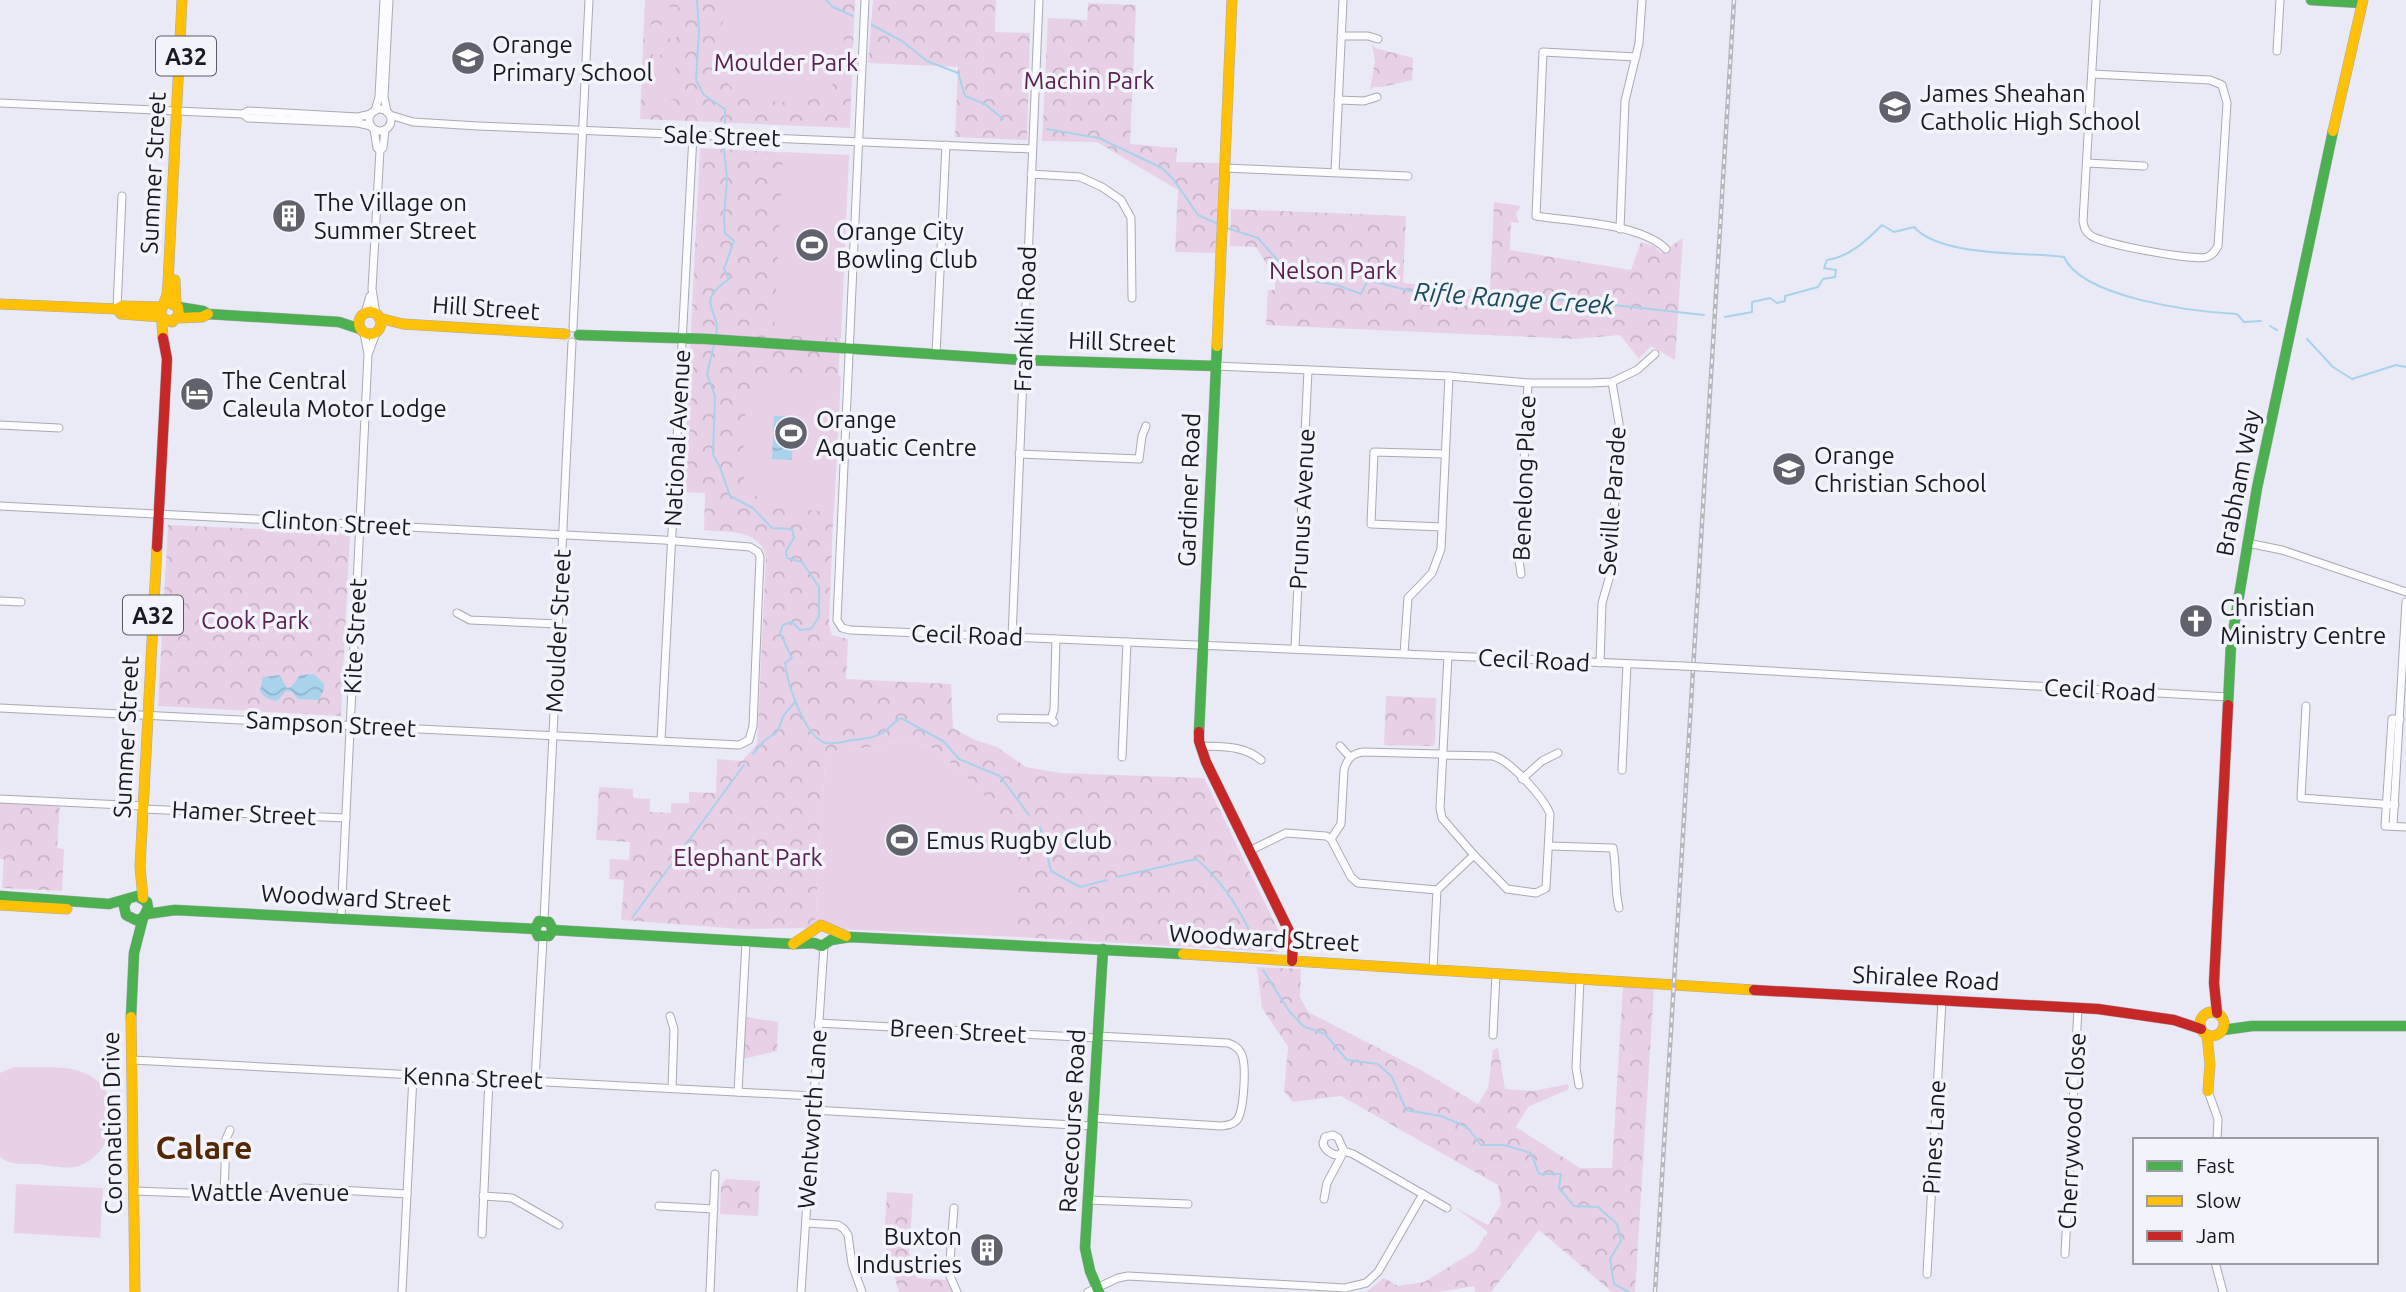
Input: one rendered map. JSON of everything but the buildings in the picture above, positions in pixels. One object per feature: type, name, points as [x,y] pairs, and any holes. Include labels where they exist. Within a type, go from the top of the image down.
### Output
[{"type":"main road","name":"Summer Street","points":[[177,306],[175,276],[182,0]]},
{"type":"main road","name":"Summer Street","points":[[167,359],[164,354],[163,312],[168,284],[189,0]]},
{"type":"main road","name":"Gardiner Road","points":[[1232,0],[1200,746],[1289,931],[1293,943],[1293,961]]},
{"type":"main road","points":[[2311,0],[2362,1]]},
{"type":"main road","name":"Brabham Way","points":[[2208,1091],[2231,644],[2247,543],[2362,1]]},
{"type":"main road","points":[[0,304],[117,309],[121,314],[163,312],[171,302],[208,314],[339,322],[370,335],[378,323],[363,315],[339,322]]},
{"type":"main road","name":"A32","points":[[176,319],[180,312],[177,306]]},
{"type":"main road","points":[[163,312],[169,322],[208,314]]},
{"type":"main road","points":[[362,331],[359,323],[363,315]]},
{"type":"main road","name":"Summer Street","points":[[145,900],[140,867],[143,807],[167,359],[176,319]]},
{"type":"main road","name":"Hill Street","points":[[378,323],[572,335],[712,340],[1023,360],[1216,366]]},
{"type":"main road","name":"Summer Street","points":[[129,898],[140,867]]},
{"type":"main road","points":[[0,896],[109,904],[129,898],[145,900]]},
{"type":"main road","name":"A32","points":[[127,916],[124,906],[129,898]]},
{"type":"main road","name":"A32","points":[[145,900],[145,916]]},
{"type":"main road","name":"Woodward Street","points":[[145,900],[175,910]]},
{"type":"main road","points":[[0,905],[113,911],[136,920],[145,916]]},
{"type":"main road","name":"Woodward Street","points":[[145,916],[175,910],[535,929]]},
{"type":"main road","name":"Coronation Drive","points":[[127,916],[134,953]]},
{"type":"main road","name":"Coronation Drive","points":[[135,1292],[132,1060],[134,953],[138,931],[145,916]]},
{"type":"main road","points":[[544,920],[550,922],[553,930],[551,935],[543,938],[536,934],[535,929],[539,921],[544,920]]},
{"type":"main road","points":[[793,944],[821,925],[825,940],[811,937],[813,931]]},
{"type":"main road","name":"Woodward Street","points":[[553,930],[793,944],[850,937],[1104,949],[1674,985]]},
{"type":"main road","name":"Racecourse Road","points":[[1095,1290],[1085,1248],[1104,949]]},
{"type":"main road","name":"Shiralee Road","points":[[1674,985],[2078,1008],[2212,1024],[2406,1026]]},
{"type":"street","points":[[243,114],[248,118],[358,123],[373,128],[387,128],[388,113],[384,97],[386,0]]},
{"type":"street","points":[[373,128],[369,120],[379,97],[386,0]]},
{"type":"street","name":"Moulder Street","points":[[544,920],[589,0]]},
{"type":"street","points":[[849,350],[865,0]]},
{"type":"street","name":"Franklin Road","points":[[1012,637],[1039,0]]},
{"type":"street","points":[[1335,172],[1343,0]]},
{"type":"street","points":[[1620,229],[1625,101],[1639,43],[1642,0]]},
{"type":"street","points":[[2092,74],[2210,80],[2222,85],[2227,103],[2216,251],[2202,258],[2177,257],[2091,236],[2084,226],[2087,163],[2096,0]]},
{"type":"street","points":[[2277,51],[2280,0]]},
{"type":"street","points":[[1341,36],[1368,36],[1378,39]]},
{"type":"street","points":[[1536,216],[1543,52],[1636,57]]},
{"type":"street","points":[[1338,100],[1364,101],[1377,97]]},
{"type":"street","points":[[2,102],[243,114],[248,111],[358,117],[381,110],[388,113]]},
{"type":"street","name":"Sale Street","points":[[388,113],[413,122]]},
{"type":"street","name":"Sale Street","points":[[387,128],[413,122],[1032,149]]},
{"type":"street","name":"Kite Street","points":[[373,128],[377,148],[380,150]]},
{"type":"street","name":"Kite Street","points":[[341,918],[368,354],[378,323],[372,289],[380,150],[383,148],[387,128]]},
{"type":"street","name":"National Avenue","points":[[662,741],[693,135]]},
{"type":"street","points":[[936,355],[946,145]]},
{"type":"street","points":[[2087,163],[2144,166]]},
{"type":"street","points":[[1224,168],[1408,176]]},
{"type":"street","points":[[1031,174],[1080,177],[1121,200],[1131,218],[1132,298]]},
{"type":"street","points":[[117,309],[122,196]]},
{"type":"street","points":[[1527,215],[1620,229],[1649,237],[1666,249]]},
{"type":"street","name":"Kite Street","points":[[363,315],[372,289]]},
{"type":"street","name":"Kite Street","points":[[362,331],[368,354]]},
{"type":"street","name":"Cecil Road","points":[[849,350],[838,620],[840,626],[849,630],[1683,666],[2228,697]]},
{"type":"street","name":"Hill Street","points":[[1216,366],[1449,376],[1528,383],[1612,382],[1637,370],[1654,354]]},
{"type":"street","name":"Prunus Avenue","points":[[1295,648],[1308,370]]},
{"type":"street","points":[[1404,653],[1408,598],[1435,567],[1441,549],[1449,376]]},
{"type":"street","name":"Seville Parade","points":[[1600,663],[1602,603],[1611,572],[1619,423],[1612,382]]},
{"type":"street","name":"Benelong Place","points":[[1521,574],[1519,560],[1528,383]]},
{"type":"street","points":[[0,425],[59,428]]},
{"type":"street","points":[[1019,454],[1139,459],[1146,426]]},
{"type":"street","points":[[1442,527],[1371,524],[1374,452],[1445,454]]},
{"type":"street","name":"Clinton Street","points":[[0,506],[671,541],[743,546],[758,552],[760,557],[753,726],[749,740],[739,746],[662,741]]},
{"type":"street","points":[[2247,543],[2282,550],[2406,592]]},
{"type":"street","points":[[0,601],[21,602]]},
{"type":"street","points":[[2406,602],[2391,805],[2385,825],[2406,827]]},
{"type":"street","points":[[457,613],[470,620],[558,624]]},
{"type":"street","points":[[1001,718],[1053,720],[1056,639]]},
{"type":"street","points":[[1122,757],[1127,642]]},
{"type":"street","points":[[1448,656],[1441,813],[1445,822],[1507,889],[1528,893],[1543,891]]},
{"type":"street","points":[[1622,770],[1627,664]]},
{"type":"street","points":[[2306,706],[2301,798],[2391,805]]},
{"type":"street","name":"Sampson Street","points":[[0,708],[662,741]]},
{"type":"street","points":[[1200,746],[1236,747],[1251,752],[1261,760]]},
{"type":"street","points":[[1340,746],[1350,757]]},
{"type":"street","points":[[1331,839],[1341,824],[1344,770],[1350,757],[1364,752],[1497,757],[1506,762],[1549,810],[1548,883],[1543,891]]},
{"type":"street","points":[[1522,779],[1542,761],[1558,753]]},
{"type":"street","name":"Hamer Street","points":[[0,799],[346,818]]},
{"type":"street","points":[[1249,851],[1286,833],[1321,834],[1331,839],[1358,883],[1437,890]]},
{"type":"street","points":[[1550,846],[1613,848],[1616,861],[1615,892],[1619,908]]},
{"type":"street","points":[[1433,969],[1437,890],[1474,855]]},
{"type":"street","points":[[1543,891],[1549,898]]},
{"type":"street","points":[[534,1081],[543,938]]},
{"type":"street","name":"Wentworth Lane","points":[[801,1292],[825,940]]},
{"type":"street","points":[[738,1092],[746,942]]},
{"type":"street","points":[[1493,1035],[1496,974]]},
{"type":"street","points":[[1579,1085],[1576,1068],[1580,980]]},
{"type":"street","name":"Pines Lane","points":[[1927,1274],[1942,1000]]},
{"type":"street","name":"Cherrywood Close","points":[[2065,1254],[2078,1008]]},
{"type":"street","points":[[670,1016],[674,1029],[672,1088]]},
{"type":"street","name":"Breen Street","points":[[818,1023],[1224,1043],[1235,1046],[1242,1054],[1242,1098],[1238,1118],[1231,1124],[1092,1122]]},
{"type":"street","name":"Kenna Street","points":[[132,1060],[813,1096]]},
{"type":"street","points":[[402,1292],[413,1076]]},
{"type":"street","points":[[482,1234],[489,1079]]},
{"type":"street","points":[[2208,1091],[2218,1119],[2217,1138]]},
{"type":"street","points":[[813,1110],[1092,1122]]},
{"type":"street","points":[[224,1195],[226,1139],[230,1130]]},
{"type":"street","points":[[1324,1199],[1327,1183],[1344,1151],[1447,1208]]},
{"type":"street","points":[[710,1292],[715,1174]]},
{"type":"street","name":"Wattle Avenue","points":[[134,1191],[271,1196],[305,1188],[407,1194]]},
{"type":"street","points":[[1095,1290],[1128,1276],[1310,1290],[1351,1288],[1366,1283],[1382,1266],[1423,1194]]},
{"type":"street","points":[[483,1196],[512,1198],[559,1225]]},
{"type":"street","points":[[1087,1200],[1188,1204]]},
{"type":"street","points":[[660,1206],[714,1209]]},
{"type":"street","points":[[954,1208],[949,1274],[957,1292]]},
{"type":"street","points":[[806,1223],[844,1228],[862,1292]]},
{"type":"street","points":[[2216,1264],[2223,1292]]},
{"type":"green space","name":"Moulder Park","points":[[645,0],[855,0],[850,128],[640,119]]},
{"type":"green space","points":[[746,0],[810,0],[828,11],[842,32],[845,51],[843,65],[826,92],[817,98],[801,101],[759,101],[740,94],[728,84],[717,65],[716,40],[726,17]]},
{"type":"green space","points":[[873,0],[996,0],[995,32],[1030,33],[1027,140],[955,137],[958,67],[868,63]]},
{"type":"green space","name":"Machin Park","points":[[1088,3],[1136,5],[1130,144],[1177,148],[1176,162],[1219,163],[1216,253],[1175,252],[1178,190],[1097,142],[1042,141],[1048,18],[1087,20]]},
{"type":"green space","points":[[652,6],[678,7],[678,20],[651,19]]},
{"type":"green space","points":[[651,24],[677,26],[676,39],[650,37]]},
{"type":"green space","points":[[651,41],[677,43],[676,56],[650,54]]},
{"type":"green space","points":[[1372,44],[1375,48],[1413,58],[1412,80],[1370,90],[1375,62]]},
{"type":"green space","points":[[649,60],[676,61],[675,74],[649,73]]},
{"type":"green space","points":[[649,82],[675,83],[674,96],[648,95]]},
{"type":"green space","points":[[648,99],[675,100],[674,113],[648,112]]},
{"type":"green space","name":"Elephant Park","points":[[700,148],[847,156],[829,625],[832,635],[848,639],[846,679],[951,684],[953,728],[975,740],[997,747],[1026,767],[1060,773],[1204,778],[1285,944],[1278,952],[1018,937],[1018,834],[974,784],[937,750],[908,740],[826,752],[815,928],[740,929],[621,920],[624,880],[609,879],[610,859],[629,860],[630,842],[596,840],[599,787],[633,789],[633,798],[650,799],[650,812],[671,813],[671,803],[689,803],[689,792],[716,793],[717,759],[742,761],[757,744],[766,557],[757,541],[750,537],[732,532],[704,530],[705,493],[683,492]]},
{"type":"green space","name":"Orange City Bowling Club","points":[[783,152],[849,155],[841,338],[774,335]]},
{"type":"green space","name":"Nelson Park","points":[[1494,202],[1521,206],[1516,214],[1519,223],[1511,222],[1510,250],[1631,270],[1641,242],[1654,246],[1661,253],[1683,238],[1675,360],[1651,346],[1639,359],[1620,335],[1575,339],[1266,325],[1268,290],[1275,290],[1275,278],[1256,247],[1230,246],[1231,209],[1406,216],[1403,283],[1490,291]]},
{"type":"green space","name":"Orange Aquatic Centre","points":[[772,374],[841,376],[834,512],[775,508],[753,494],[746,485],[742,471],[747,394],[760,395],[760,382],[772,379]]},
{"type":"green space","name":"Cook Park","points":[[168,525],[350,533],[341,716],[158,706]]},
{"type":"green space","points":[[1386,696],[1436,698],[1433,746],[1384,745]]},
{"type":"green space","points":[[908,740],[937,750],[974,784],[1019,834],[1018,937],[815,928],[826,751],[858,749]]},
{"type":"green space","points":[[0,801],[60,804],[57,848],[64,849],[62,891],[2,888],[4,859],[0,859]]},
{"type":"green space","points":[[1257,967],[1301,969],[1300,997],[1308,1012],[1419,1069],[1478,1104],[1488,1088],[1493,1050],[1498,1048],[1505,1089],[1533,1091],[1568,1084],[1569,1089],[1528,1107],[1516,1127],[1580,1168],[1612,1168],[1623,985],[1654,987],[1635,1292],[1612,1292],[1539,1230],[1491,1292],[1475,1292],[1474,1286],[1439,1292],[1366,1292],[1384,1278],[1398,1286],[1424,1282],[1475,1251],[1488,1232],[1456,1208],[1488,1225],[1501,1205],[1498,1185],[1341,1096],[1293,1102],[1284,1091],[1288,1047],[1262,1008]]},
{"type":"green space","points":[[745,1017],[778,1022],[777,1051],[743,1059]]},
{"type":"green space","points":[[14,1067],[71,1069],[89,1075],[101,1084],[112,1109],[112,1123],[102,1149],[92,1159],[69,1168],[17,1163],[0,1157],[0,1073]]},
{"type":"green space","points":[[726,1179],[760,1181],[758,1216],[720,1214],[721,1186]]},
{"type":"green space","points":[[16,1184],[103,1188],[100,1238],[14,1233]]},
{"type":"green space","points":[[887,1192],[913,1194],[909,1252],[917,1278],[947,1280],[953,1292],[899,1292],[884,1239]]},
{"type":"water","points":[[774,416],[794,416],[792,460],[772,459]]},
{"type":"water","points":[[314,674],[324,684],[319,700],[298,699],[292,692],[286,691],[274,701],[260,691],[263,677],[280,675],[287,688],[291,687],[300,675]]},
{"type":"waterway","points":[[697,0],[699,32],[696,80],[704,95],[725,109],[725,123]]},
{"type":"waterway","name":"Rifle Range Creek","points":[[826,0],[833,7],[853,16]]},
{"type":"waterway","name":"Rifle Range Creek","points":[[872,25],[902,41],[927,61],[958,73],[965,96],[985,104],[1003,119]]},
{"type":"waterway","name":"Rifle Range Creek","points":[[1047,129],[1099,138],[1162,168],[1174,180],[1198,215],[1218,224]]},
{"type":"waterway","points":[[716,336],[717,327],[710,301],[718,288],[729,279],[724,269],[734,241],[725,233],[727,179],[724,149]]},
{"type":"waterway","name":"Rifle Range Creek","points":[[1725,317],[1752,312],[1752,302],[1770,298],[1777,303],[1785,301],[1785,296],[1818,287],[1823,279],[1835,277],[1836,270],[1824,268],[1827,260],[1850,252],[1882,225],[1894,232],[1914,227],[1926,237],[1963,248],[2064,257],[2075,271],[2116,293],[2169,306],[2237,314],[2244,322],[2261,321]]},
{"type":"waterway","name":"Rifle Range Creek","points":[[1227,228],[1258,238],[1287,271],[1308,280],[1337,285],[1361,294],[1368,280],[1410,291],[1482,298],[1569,300],[1704,315]]},
{"type":"waterway","name":"Rifle Range Creek","points":[[2270,326],[2277,330]]},
{"type":"waterway","name":"Rifle Range Creek","points":[[2307,339],[2333,367],[2352,379],[2396,365],[2406,367]]},
{"type":"waterway","points":[[714,345],[707,374],[715,396],[713,455],[730,496],[753,508],[772,528],[792,529],[794,538],[786,551],[787,558],[802,562],[819,587],[819,617],[811,629],[800,630],[792,622],[783,625],[780,633],[792,658],[785,663],[789,683],[804,721],[818,739],[826,743],[836,743],[877,736],[901,718],[943,741],[959,759],[1000,776],[1029,815]]},
{"type":"waterway","points":[[753,754],[764,741],[777,732],[784,715],[795,702]]},
{"type":"waterway","points":[[632,918],[744,765]]},
{"type":"waterway","points":[[1040,827],[1051,871],[1080,887],[1107,880]]},
{"type":"waterway","points":[[1117,877],[1196,859],[1232,899],[1257,948]]},
{"type":"waterway","points":[[1263,970],[1289,1011],[1303,1026],[1325,1034],[1347,1060],[1378,1064],[1392,1077],[1406,1110],[1441,1116],[1467,1127],[1481,1145],[1504,1145],[1531,1153],[1539,1174],[1561,1174],[1559,1188],[1574,1206],[1598,1207],[1617,1224],[1621,1241],[1610,1259],[1614,1284],[1629,1292]]},
{"type":"railway","points":[[1655,1292],[1734,0]]},
{"type":"traffic: fast","points":[[2311,0],[2362,3]]},
{"type":"traffic: fast","points":[[2228,705],[2231,644],[2257,488],[2333,131]]},
{"type":"traffic: fast","points":[[178,307],[208,314],[339,322],[360,329]]},
{"type":"traffic: fast","points":[[579,335],[707,339],[1023,360],[1216,366]]},
{"type":"traffic: fast","points":[[1199,732],[1217,346]]},
{"type":"traffic: fast","points":[[0,896],[109,904],[137,896],[147,902],[148,908],[143,918],[136,920],[126,915],[124,906],[127,900]]},
{"type":"traffic: fast","points":[[147,914],[175,910],[535,929]]},
{"type":"traffic: fast","points":[[131,1017],[134,953],[143,918]]},
{"type":"traffic: fast","points":[[535,929],[539,921],[549,922],[553,930]]},
{"type":"traffic: fast","points":[[535,929],[538,936],[549,936],[553,930]]},
{"type":"traffic: fast","points":[[553,930],[814,943],[822,946],[831,940],[850,937],[1183,954]]},
{"type":"traffic: fast","points":[[1099,1292],[1090,1271],[1085,1248],[1103,949]]},
{"type":"traffic: fast","points":[[2223,1030],[2252,1026],[2406,1026]]},
{"type":"traffic: slow","points":[[163,338],[161,311],[168,283],[182,0]]},
{"type":"traffic: slow","points":[[1217,346],[1232,0]]},
{"type":"traffic: slow","points":[[2333,131],[2363,0]]},
{"type":"traffic: slow","points":[[175,280],[176,305]]},
{"type":"traffic: slow","points":[[164,319],[172,322],[179,315],[178,307],[170,303]]},
{"type":"traffic: slow","points":[[0,304],[117,309],[122,306],[162,307]]},
{"type":"traffic: slow","points":[[117,309],[121,314],[162,317]]},
{"type":"traffic: slow","points":[[370,312],[378,315],[381,323],[378,331],[370,334],[362,331],[359,323],[362,315],[370,312]]},
{"type":"traffic: slow","points":[[178,318],[202,317],[208,314]]},
{"type":"traffic: slow","points":[[379,318],[403,324],[565,334]]},
{"type":"traffic: slow","points":[[143,898],[140,867],[157,547]]},
{"type":"traffic: slow","points":[[0,905],[67,909]]},
{"type":"traffic: slow","points":[[793,944],[821,925],[846,936]]},
{"type":"traffic: slow","points":[[1183,954],[1754,990]]},
{"type":"traffic: slow","points":[[2212,1012],[2221,1015],[2224,1024],[2221,1033],[2212,1036],[2203,1033],[2200,1024],[2203,1015],[2212,1012]]},
{"type":"traffic: slow","points":[[131,1017],[135,1292]]},
{"type":"traffic: slow","points":[[2207,1035],[2210,1064],[2208,1091]]},
{"type":"traffic: jam","points":[[157,547],[167,359],[163,338]]},
{"type":"traffic: jam","points":[[2217,1013],[2214,983],[2228,705]]},
{"type":"traffic: jam","points":[[1199,732],[1206,762],[1289,931],[1293,943],[1292,961]]},
{"type":"traffic: jam","points":[[1754,990],[2098,1009],[2174,1020],[2201,1029]]},
{"type":"place","name":"Orange Primary School","points":[[468,58]]},
{"type":"place","name":"James Sheahan Catholic High School","points":[[1895,107]]},
{"type":"place","name":"The Village on Summer Street","points":[[289,216]]},
{"type":"place","name":"Orange City Bowling Club","points":[[812,245]]},
{"type":"place","name":"The Central Caleula Motor Lodge","points":[[197,394]]},
{"type":"place","name":"Orange Aquatic Centre","points":[[791,433]]},
{"type":"place","name":"Orange Christian School","points":[[1789,469]]},
{"type":"place","name":"Christian Ministry Centre","points":[[2196,621]]},
{"type":"place","name":"Emus Rugby Club","points":[[902,840]]},
{"type":"place","name":"Buxton Industries","points":[[987,1250]]},
{"type":"district","name":"Calare","points":[[204,1147]]}]
